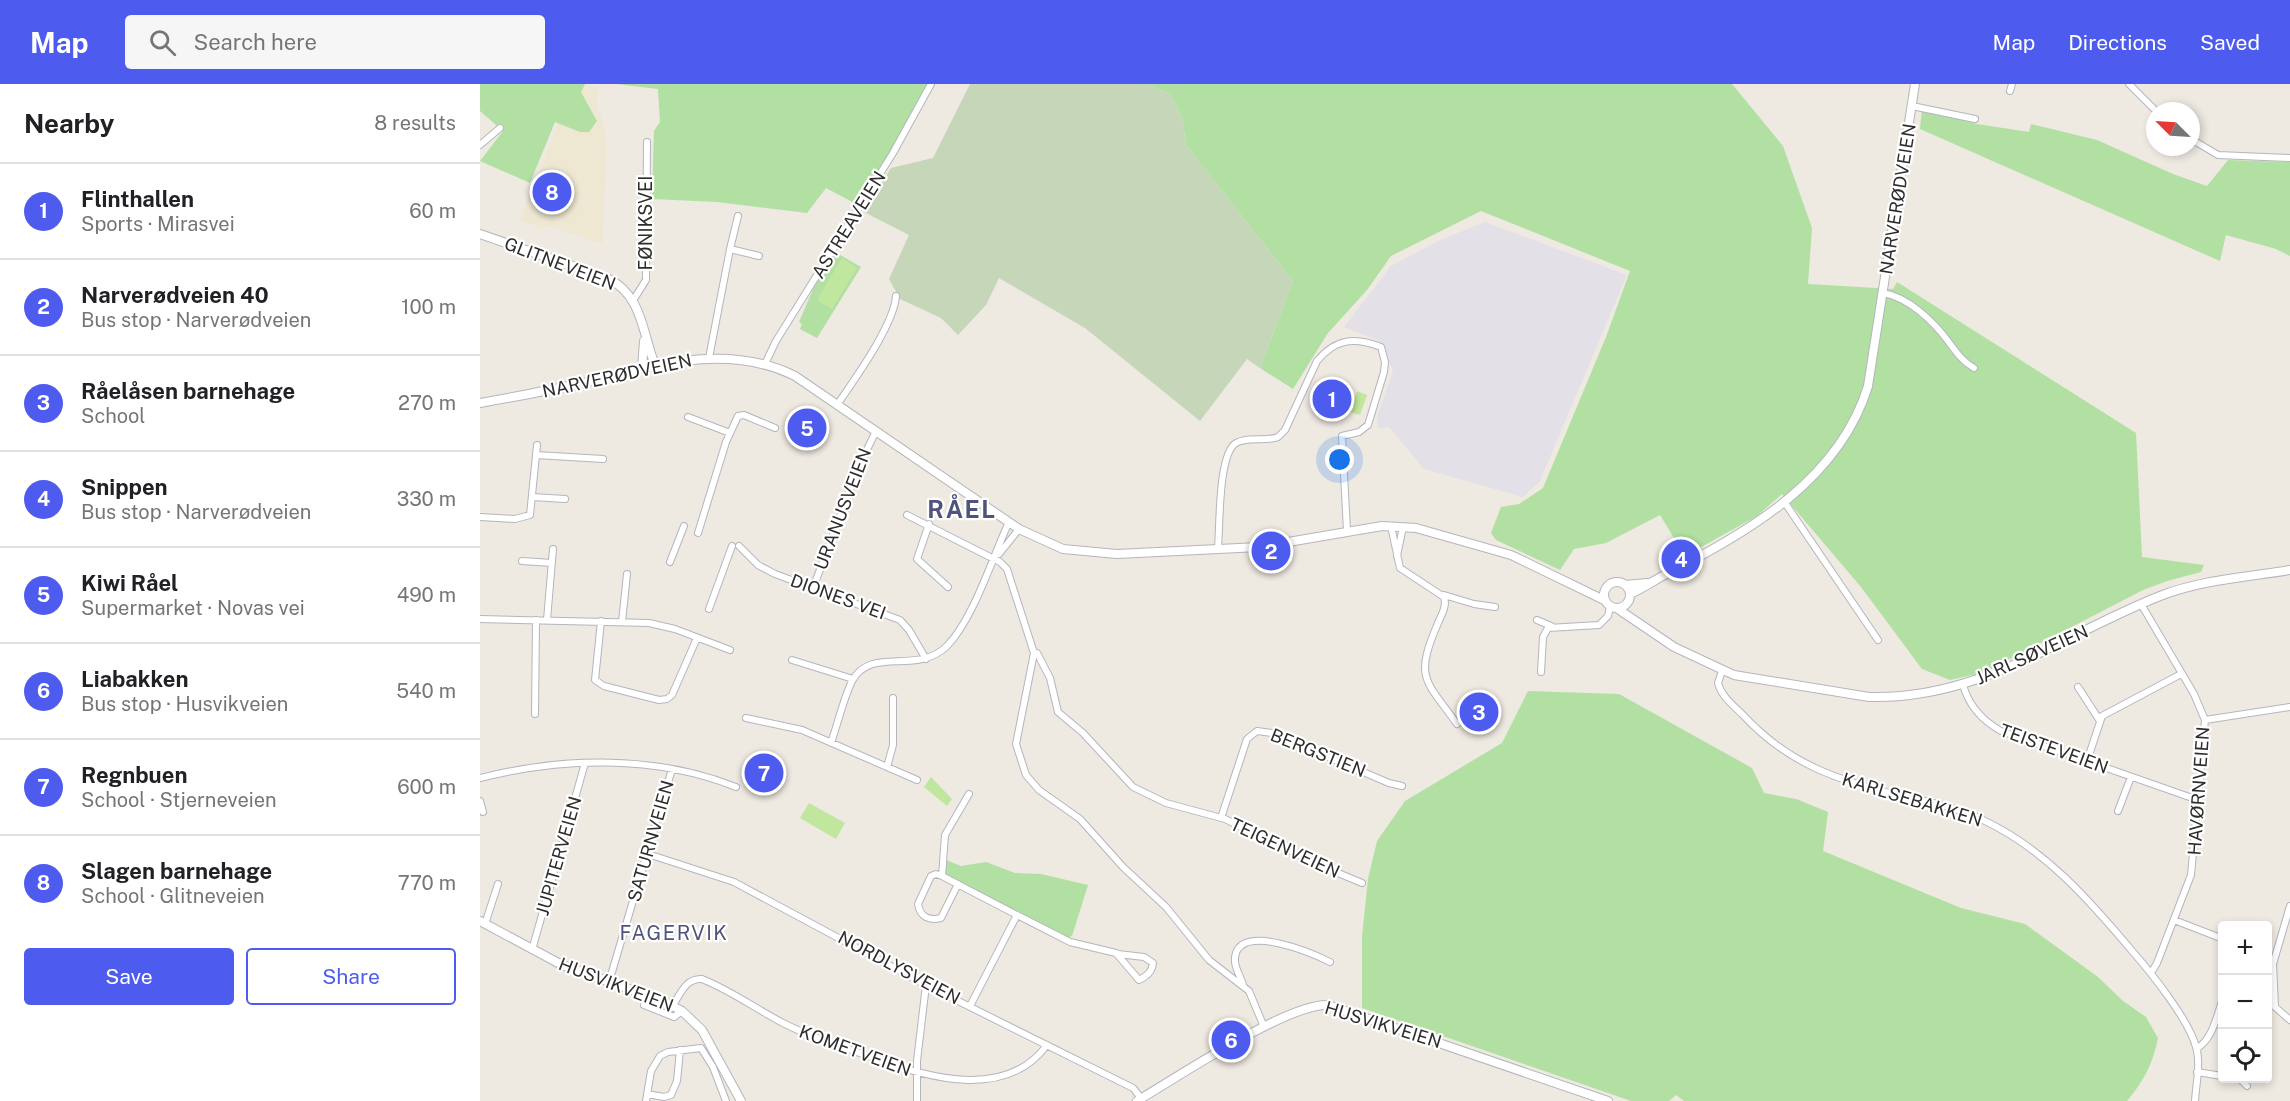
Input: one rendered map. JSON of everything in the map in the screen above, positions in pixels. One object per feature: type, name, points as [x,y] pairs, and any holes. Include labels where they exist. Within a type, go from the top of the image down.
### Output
[{"type":"main road","name":"NARVERØDVEIEN","points":[[1586,591],[1606,587],[1613,582],[1625,585],[1647,583],[1744,532],[1785,503],[1836,448],[1861,410],[1868,386],[1915,84]]},
{"type":"main road","name":"GLITNEVEIEN","points":[[480,234],[607,278],[621,286],[634,299],[655,365]]},
{"type":"main road","name":"GLITNEVEIEN","points":[[642,368],[645,337]]},
{"type":"main road","name":"NARVERØDVEIEN","points":[[480,403],[539,396],[655,365],[710,358],[734,358],[765,364],[795,376],[1019,529],[1051,545],[1080,552],[1117,554],[1279,545],[1347,531],[1391,526],[1427,530],[1511,555],[1611,605],[1629,598],[1644,588],[1647,583]]},
{"type":"main road","name":"JARLSØVEIEN","points":[[1611,605],[1674,647],[1722,671],[1754,679],[1869,697],[1918,696],[1963,685],[2005,670],[2141,604],[2196,585],[2290,570]]},
{"type":"main road","points":[[1625,585],[1629,598]]},
{"type":"main road","points":[[1606,587],[1611,605]]},
{"type":"main road","name":"JARLSØVEIEN","points":[[1629,598],[1638,621]]},
{"type":"main road","name":"HUSVIKVEIEN","points":[[483,922],[531,950],[673,1005],[682,1011],[702,1030],[741,1101]]},
{"type":"main road","name":"HUSVIKVEIEN","points":[[1139,1100],[1264,1027],[1304,1008],[1328,1005],[1608,1101]]},
{"type":"street","name":"ASTREAVEIEN","points":[[765,364],[782,332],[893,153],[931,84]]},
{"type":"street","points":[[2129,84],[2147,102]]},
{"type":"street","name":"NARVERØDVEIEN","points":[[1912,106],[1975,119]]},
{"type":"street","points":[[480,145],[500,128]]},
{"type":"street","name":"FØNIKSVEI","points":[[634,299],[646,280],[646,142]]},
{"type":"street","points":[[2200,144],[2218,155],[2290,158]]},
{"type":"street","points":[[710,358],[738,216]]},
{"type":"street","points":[[730,249],[759,256]]},
{"type":"street","name":"NARVERØDVEIEN","points":[[1883,293],[1909,303],[1940,331],[1958,356],[1974,368]]},
{"type":"street","points":[[837,405],[885,328],[896,304],[896,296]]},
{"type":"street","points":[[1218,547],[1223,472],[1230,450],[1242,441],[1278,437],[1285,430],[1307,380],[1325,351],[1345,340],[1360,340],[1380,347],[1385,362],[1368,425],[1359,432],[1342,436],[1347,531]]},
{"type":"street","points":[[698,533],[730,433],[741,415],[775,428]]},
{"type":"street","points":[[688,417],[730,433]]},
{"type":"street","name":"URANUSVEIEN","points":[[813,588],[859,466],[876,431]]},
{"type":"street","points":[[480,517],[525,519],[532,513],[537,445]]},
{"type":"street","points":[[536,455],[603,459]]},
{"type":"street","points":[[533,497],[565,499]]},
{"type":"street","points":[[1785,503],[1878,640]]},
{"type":"street","points":[[907,515],[995,559],[1009,573],[1034,653],[1016,744],[1026,775],[1039,790],[1080,819],[1123,867],[1166,907],[1209,960],[1243,985],[1255,1000],[1264,1027]]},
{"type":"street","points":[[831,742],[853,679],[863,669],[875,663],[926,659],[940,652],[953,639],[995,559],[1009,522]]},
{"type":"street","points":[[929,524],[917,559],[948,587]]},
{"type":"street","points":[[670,562],[684,526]]},
{"type":"street","points":[[1391,526],[1396,560],[1407,574],[1444,595],[1474,604],[1495,607]]},
{"type":"street","points":[[1396,560],[1403,527]]},
{"type":"street","points":[[995,559],[1019,529]]},
{"type":"street","name":"DIONES VEI","points":[[709,609],[735,546],[762,567],[900,620],[909,630],[926,659]]},
{"type":"street","points":[[547,620],[553,549]]},
{"type":"street","points":[[522,561],[552,563]]},
{"type":"street","points":[[622,622],[627,574]]},
{"type":"street","points":[[1444,595],[1445,607],[1434,632],[1424,673],[1428,683],[1457,724]]},
{"type":"street","name":"HAVØRNVEIEN","points":[[2141,604],[2194,693],[2205,720],[2192,869],[2174,920],[2151,973]]},
{"type":"street","name":"NARVERØDVEIEN","points":[[1537,620],[1551,626],[1599,626],[1608,616],[1611,605]]},
{"type":"street","points":[[480,619],[601,621],[661,625],[730,650]]},
{"type":"street","points":[[535,714],[536,620]]},
{"type":"street","points":[[601,621],[595,680],[604,686],[659,700],[668,699],[672,695],[697,638]]},
{"type":"street","points":[[1541,672],[1544,637],[1551,626]]},
{"type":"street","name":"TEIGENVEIEN","points":[[1034,653],[1037,653],[1050,678],[1058,712],[1083,733],[1115,771],[1133,787],[1173,805],[1221,818],[1362,883]]},
{"type":"street","points":[[792,660],[853,679]]},
{"type":"street","name":"KARLSEBAKKEN","points":[[1722,671],[1718,683],[1723,694],[1764,736],[1791,757],[1854,784],[1965,812],[1993,825],[2037,852],[2092,906],[2151,973],[2183,1021],[2197,1048],[2195,1101]]},
{"type":"street","points":[[2087,761],[2100,721],[2110,710],[2181,674]]},
{"type":"street","name":"TEISTEVEIEN","points":[[1963,685],[1975,709],[1988,723],[2015,737],[2198,800]]},
{"type":"street","points":[[2078,687],[2100,721]]},
{"type":"street","points":[[887,767],[893,745],[893,698]]},
{"type":"street","points":[[2205,720],[2290,708]]},
{"type":"street","points":[[746,718],[789,726],[917,780]]},
{"type":"street","name":"BERGSTIEN","points":[[1221,818],[1247,739],[1257,731],[1272,734],[1389,783],[1402,786]]},
{"type":"street","points":[[480,778],[524,768],[585,763],[632,764],[672,769],[736,787]]},
{"type":"street","name":"JUPITERVEIEN","points":[[531,950],[585,763]]},
{"type":"street","name":"SATURNVEIEN","points":[[609,982],[672,769]]},
{"type":"street","name":"TEISTEVEIEN","points":[[2118,811],[2131,777]]},
{"type":"street","points":[[942,876],[945,835],[969,794]]},
{"type":"street","points":[[480,801],[483,812]]},
{"type":"street","name":"NORDLYSVEIEN","points":[[648,854],[734,882],[926,985],[1133,1088],[1139,1100]]},
{"type":"street","points":[[958,884],[942,917],[928,919],[921,914],[918,904],[931,876],[936,874],[958,884],[1070,942],[1118,954],[1144,957],[1153,963],[1152,968],[1148,975],[1139,980],[1118,954]]},
{"type":"street","name":"HUSVIKVEIEN","points":[[483,922],[498,884]]},
{"type":"street","points":[[2290,906],[2273,964],[2275,1007],[2290,1020]]},
{"type":"street","points":[[970,1006],[1017,915]]},
{"type":"street","points":[[2174,920],[2218,937]]},
{"type":"street","points":[[1243,985],[1235,960],[1239,949],[1247,941],[1259,940],[1303,949],[1330,962]]},
{"type":"street","name":"KOMETVEIEN","points":[[673,1005],[688,982],[694,978],[702,979],[800,1030],[950,1085],[974,1087],[994,1084],[1029,1067],[1047,1045]]},
{"type":"street","points":[[916,1101],[917,1061],[926,985]]},
{"type":"street","points":[[644,1005],[674,1017],[682,1011]]},
{"type":"street","points":[[2197,1048],[2202,1045],[2212,1029],[2218,1014]]},
{"type":"street","points":[[680,1050],[677,1081],[671,1095],[664,1098],[646,1098],[655,1061],[663,1054],[680,1050],[699,1048],[704,1052],[726,1101]]},
{"type":"street","points":[[2197,1071],[2218,1075]]},
{"type":"street","points":[[2244,1083],[2247,1086]]},
{"type":"shaded area","points":[[574,84],[599,87],[596,98],[607,141],[602,244],[546,225],[544,228],[520,220]]},
{"type":"shaded area","points":[[1485,222],[1627,275],[1540,481],[1523,497],[1424,469],[1389,427],[1379,429],[1377,417],[1393,371],[1380,341],[1344,327],[1391,266],[1440,240]]},
{"type":"green space","points":[[480,84],[585,84],[581,92],[597,121],[589,132],[580,132],[555,122],[530,183],[480,161],[503,131],[480,111]]},
{"type":"green space","points":[[616,84],[928,84],[892,150],[858,205],[826,188],[807,213],[717,202],[652,199],[654,131],[660,122],[658,89]]},
{"type":"green space","points":[[970,84],[1146,84],[1170,94],[1182,116],[1186,145],[1293,281],[1260,368],[1247,359],[1200,421],[1085,328],[999,278],[986,305],[958,335],[941,318],[900,299],[889,279],[909,235],[864,212],[891,168],[933,158]]},
{"type":"green space","points":[[1146,84],[1732,84],[1783,146],[1812,228],[1808,284],[1893,289],[1897,282],[2136,433],[2142,557],[2204,565],[2201,572],[2143,590],[1985,672],[1950,680],[1922,669],[1861,587],[1782,494],[1757,516],[1685,556],[1660,515],[1606,543],[1574,549],[1560,570],[1496,540],[1491,533],[1501,507],[1519,504],[1543,488],[1606,337],[1630,271],[1481,211],[1391,256],[1367,290],[1328,333],[1293,389],[1260,368],[1293,281],[1186,145],[1182,116],[1170,94]]},
{"type":"green space","points":[[1922,109],[1977,124],[2029,132],[2031,124],[2097,140],[2173,174],[2207,186],[2228,160],[2290,162],[2290,256],[2276,249],[2226,235],[2220,261],[1920,129]]},
{"type":"green space","points":[[835,252],[861,267],[817,338],[800,329],[802,324],[799,322],[814,287]]},
{"type":"green space","points":[[842,258],[857,268],[832,309],[817,300]]},
{"type":"green space","points":[[1357,391],[1367,395],[1360,415],[1350,412]]},
{"type":"green space","points":[[1528,691],[1619,694],[1752,768],[1764,793],[1796,799],[1828,812],[1823,851],[1961,908],[2025,924],[2098,977],[2123,1001],[2146,1017],[2158,1038],[2150,1064],[2138,1086],[2127,1101],[1684,1101],[1676,1095],[1669,1101],[1631,1101],[1362,1008],[1362,936],[1368,879],[1377,841],[1405,801],[1502,743]]},
{"type":"green space","points":[[931,777],[952,799],[947,806],[924,787]]},
{"type":"green space","points":[[809,803],[845,823],[836,839],[800,818]]},
{"type":"green space","points":[[946,860],[961,866],[986,862],[1015,873],[1041,874],[1088,885],[1072,936],[1067,938],[946,876]]},
{"type":"place","name":"Slagen barnehage","points":[[552,192]]},
{"type":"place","name":"Flinthallen","points":[[1332,399]]},
{"type":"place","name":"Kiwi Råel","points":[[807,428]]},
{"type":"place","name":"Narverødveien 40","points":[[1271,551]]},
{"type":"place","name":"Snippen","points":[[1681,559]]},
{"type":"place","name":"Råelåsen barnehage","points":[[1479,712]]},
{"type":"place","name":"Regnbuen","points":[[764,773]]},
{"type":"place","name":"Liabakken","points":[[1231,1040]]},
{"type":"district","name":"RÅEL","points":[[962,510]]},
{"type":"district","name":"FAGERVIK","points":[[674,933]]}]
